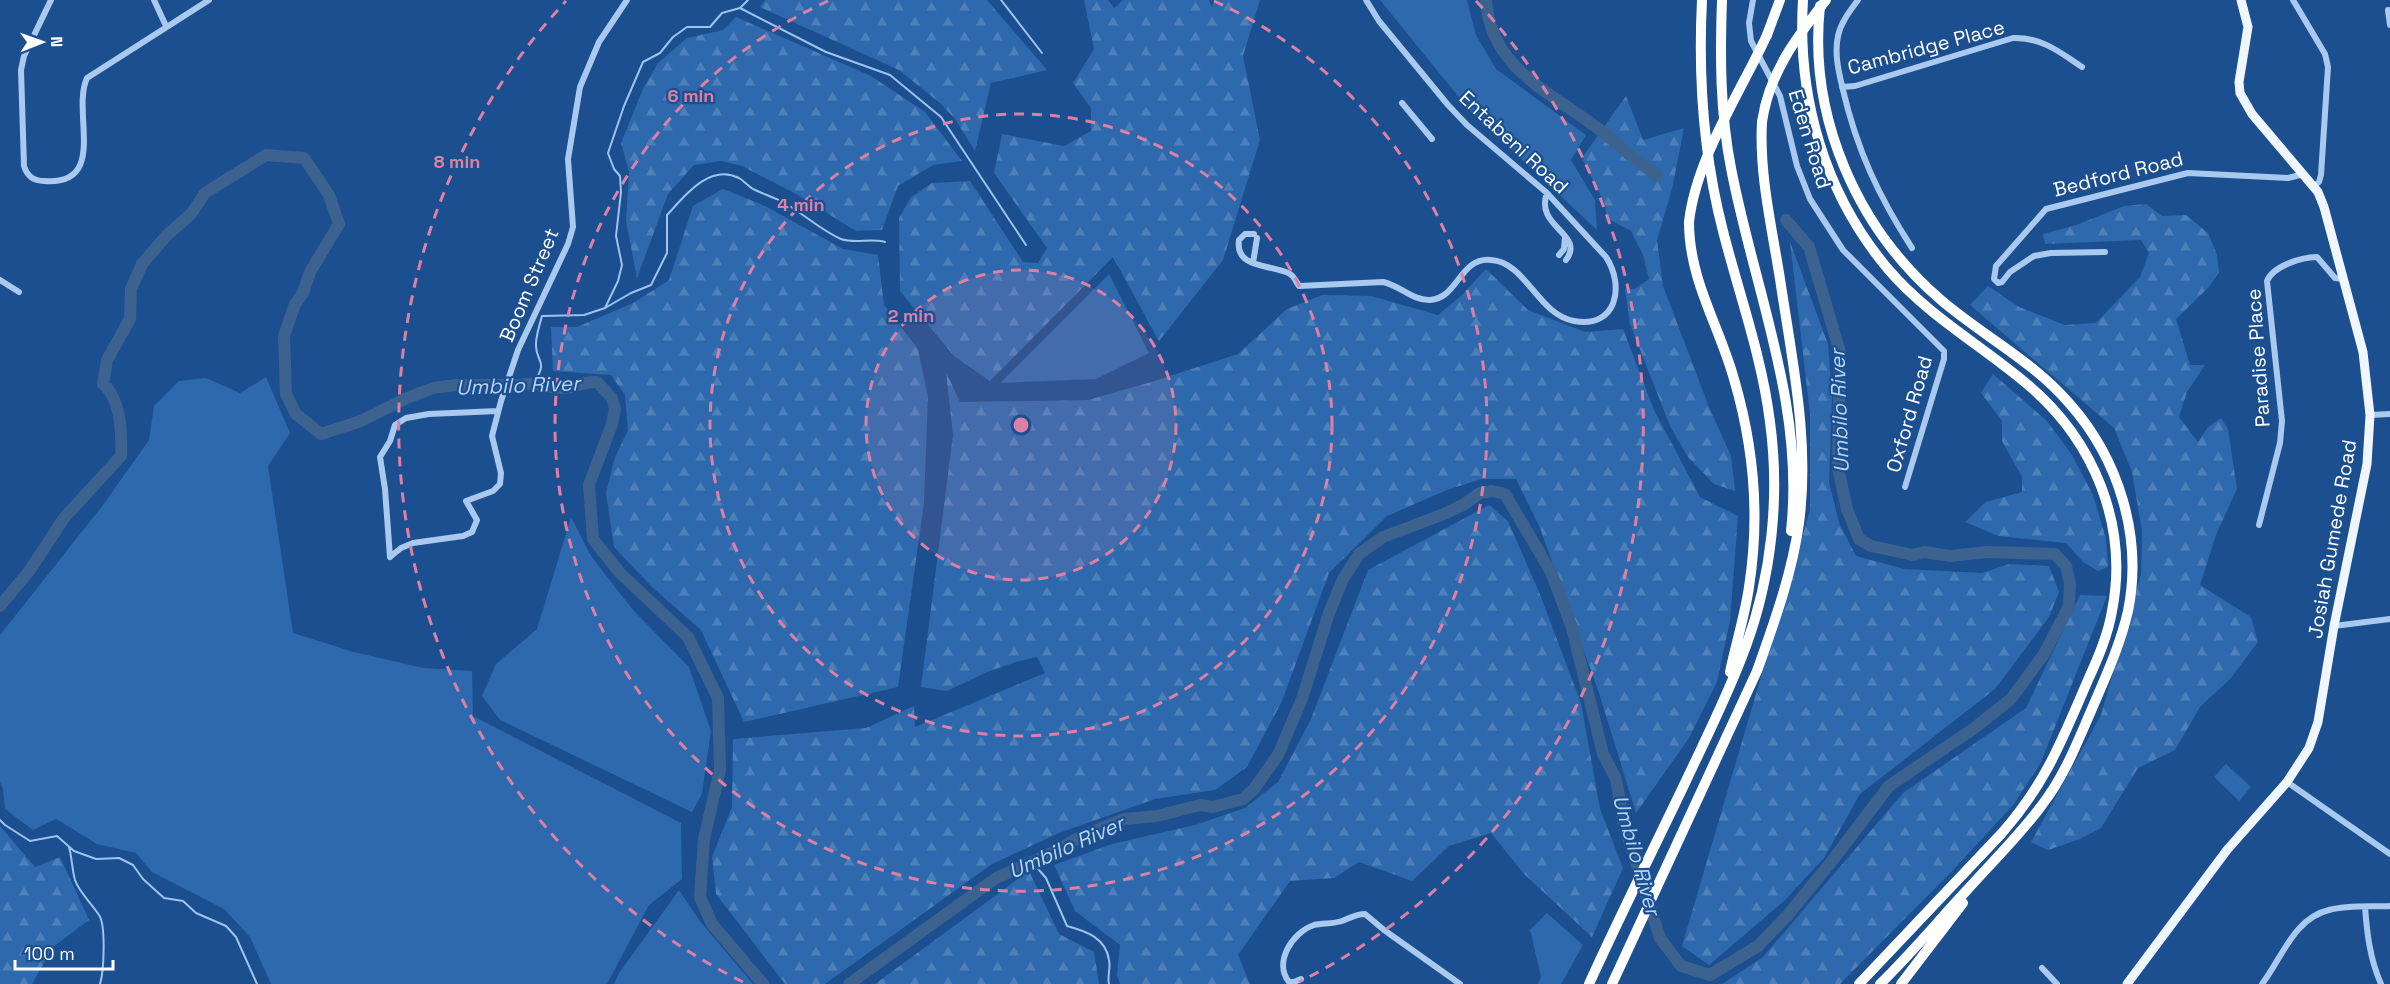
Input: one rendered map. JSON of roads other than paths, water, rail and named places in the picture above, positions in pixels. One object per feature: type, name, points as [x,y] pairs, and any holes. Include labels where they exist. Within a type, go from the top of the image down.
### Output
[{"type":"highway","points":[[1589,984],[1724,701],[1746,646],[1760,594],[1771,535],[1774,473],[1766,394],[1722,230],[1706,147],[1700,79],[1702,0]]},
{"type":"highway","points":[[1722,0],[1721,86],[1730,167],[1775,340],[1789,414],[1793,454],[1793,506],[1789,555],[1781,599]]},
{"type":"highway","points":[[1724,701],[1749,588],[1755,525],[1753,478],[1747,434],[1734,378],[1701,292],[1692,261],[1689,222],[1691,205],[1703,168],[1767,35],[1780,0]]},
{"type":"highway","points":[[1803,0],[1802,53],[1809,106],[1835,185],[1851,218],[1888,270],[1915,297],[2027,384],[2062,420],[2080,443],[2100,481],[2116,545],[2115,590],[2106,635],[2057,752],[2045,775],[2024,808],[2002,833],[1859,984]]},
{"type":"highway","points":[[1820,0],[1818,49],[1827,111],[1846,173],[1870,217],[1883,238],[1942,301],[2031,367],[2070,404],[2097,441],[2108,461],[2120,491],[2130,532],[2131,591],[2121,637],[2107,674],[2055,786],[2024,828],[1880,984]]},
{"type":"highway","points":[[1613,982],[1757,671],[1793,558],[1799,522],[1803,445],[1764,176],[1762,122],[1767,96],[1779,67],[1795,40],[1826,0]]},
{"type":"highway","points":[[1901,984],[1964,902],[1980,875]]},
{"type":"main road","name":"Josiah Gumede Road","points":[[2127,984],[2227,850],[2287,782],[2308,748],[2318,723],[2334,626],[2367,464],[2370,415],[2363,352],[2344,279],[2324,207],[2314,186],[2262,127],[2245,104],[2239,82],[2248,27],[2241,0]]},
{"type":"street","points":[[51,0],[24,56],[21,70],[24,166],[27,173],[39,181],[72,176],[83,160],[83,90],[87,78],[209,0]]},
{"type":"street","points":[[154,0],[166,26]]},
{"type":"street","name":"Boom Street","points":[[498,411],[417,416],[401,420],[395,425],[392,438],[380,456],[390,557],[401,548],[413,543],[463,536],[472,532],[477,520],[467,503],[469,498],[493,491],[500,484],[501,473],[492,436],[498,411],[519,350],[571,236],[573,217],[568,173],[569,150],[583,76],[599,42],[627,0]]},
{"type":"street","name":"Entabeni Road","points":[[1253,263],[1289,273],[1299,286],[1383,282],[1394,284],[1416,298],[1430,300],[1444,296],[1451,290],[1465,269],[1474,262],[1494,260],[1504,262],[1513,269],[1548,308],[1560,317],[1586,322],[1598,320],[1614,303],[1616,291],[1613,268],[1547,193],[1467,125],[1448,105],[1378,21],[1366,0]]},
{"type":"street","name":"Eden Road","points":[[1753,0],[1749,23],[1751,41],[1780,96],[1797,166],[1810,199],[1843,250],[1944,351]]},
{"type":"street","points":[[1858,0],[1843,22],[1838,35],[1836,56],[1842,87],[1852,130],[1871,179],[1890,215],[1912,248]]},
{"type":"street","points":[[2293,0],[2325,54],[2328,67],[2322,174],[2319,182],[2314,186]]},
{"type":"street","points":[[2388,10],[2390,25]]},
{"type":"street","name":"Cambridge Place","points":[[1842,87],[1855,86],[2013,38],[2040,41],[2082,67]]},
{"type":"street","points":[[1402,104],[1432,139]]},
{"type":"street","name":"Bedford Road","points":[[2105,252],[2041,254],[2022,262],[2002,282],[1996,282],[1994,274],[1996,266],[2046,209],[2188,173],[2288,178],[2296,178],[2304,174]]},
{"type":"street","points":[[1547,193],[1544,207],[1547,217],[1565,237],[1570,247],[1566,260]]},
{"type":"street","points":[[1243,235],[1256,236],[1253,263],[1242,257],[1238,245],[1243,235]]},
{"type":"street","points":[[1559,255],[1564,249],[1565,237]]},
{"type":"street","name":"Paradise Place","points":[[2259,525],[2280,443],[2282,421],[2267,281],[2274,271],[2310,257],[2318,257],[2336,278],[2344,279]]},
{"type":"street","points":[[0,280],[19,292]]},
{"type":"street","name":"Oxford Road","points":[[1905,487],[1944,358],[1944,351]]},
{"type":"street","points":[[2370,415],[2390,414]]},
{"type":"street","points":[[2334,626],[2390,619]]},
{"type":"street","points":[[2287,782],[2390,854]]},
{"type":"street","points":[[2262,984],[2307,920],[2331,909],[2390,906]]},
{"type":"street","points":[[2365,908],[2367,936],[2374,967],[2381,984]]},
{"type":"street","points":[[1301,979],[1294,982],[1289,981],[1283,969],[1286,952],[1297,936],[1312,926],[1339,922],[1365,914],[1460,984]]},
{"type":"street","points":[[2042,968],[2056,984]]},
{"type":"waterway","points":[[605,308],[618,281],[622,265],[616,236],[621,192],[620,176],[614,169],[608,153],[624,106],[643,62],[660,53],[673,37],[687,27],[710,27],[722,13],[740,8],[748,0]]},
{"type":"waterway","points":[[1001,0],[1042,53]]},
{"type":"waterway","name":"Umbilo River","points":[[1486,0],[1490,23],[1498,43],[1524,75],[1657,175]]},
{"type":"waterway","points":[[740,8],[826,52],[890,75],[941,117],[1026,245]]},
{"type":"waterway","name":"Umbilo River","points":[[0,606],[30,570],[64,518],[121,456],[117,407],[114,398],[103,384],[107,360],[130,319],[131,289],[142,264],[166,236],[191,214],[205,193],[266,155],[304,158],[329,195],[339,224],[310,272],[303,293],[295,304],[284,336],[286,394],[296,414],[321,434],[361,421],[433,388],[456,385],[532,384],[564,388],[597,382],[612,398],[615,409],[612,424],[589,485],[593,539],[620,573],[688,637],[718,698],[720,770],[704,839],[700,897],[712,924],[763,984]]},
{"type":"waterway","points":[[533,384],[541,365],[536,344],[542,316],[584,315],[605,308],[651,285],[667,253],[667,215],[689,191],[708,178],[717,175],[739,178],[753,189],[783,202],[841,239],[885,242]]},
{"type":"waterway","name":"Umbilo River","points":[[849,984],[996,878],[1046,856],[1084,835],[1124,819],[1157,816],[1200,805],[1213,807],[1243,799],[1254,789],[1278,755],[1302,699],[1329,613],[1343,579],[1359,554],[1383,537],[1444,514],[1480,493],[1492,491],[1505,494],[1551,572],[1572,628],[1603,754],[1616,779],[1624,825],[1660,938],[1681,966],[1710,975],[1758,946],[1787,916],[1889,786],[1973,729],[2011,699],[2044,654],[2069,606],[2070,584],[2066,566],[2055,554],[1988,552],[1950,556],[1924,552],[1913,555],[1871,546],[1859,539],[1847,509],[1838,468],[1840,352],[1809,247],[1786,220]]},
{"type":"waterway","points":[[0,820],[30,841],[57,836],[74,851],[96,859],[119,858],[133,865],[143,879],[164,898],[183,901],[196,913],[226,926],[236,937],[257,984]]},
{"type":"waterway","points":[[69,847],[77,884],[99,915],[103,928],[103,969],[100,984]]},
{"type":"waterway","points":[[1032,862],[1046,878],[1067,926],[1088,933],[1104,946],[1109,963],[1109,984]]}]
